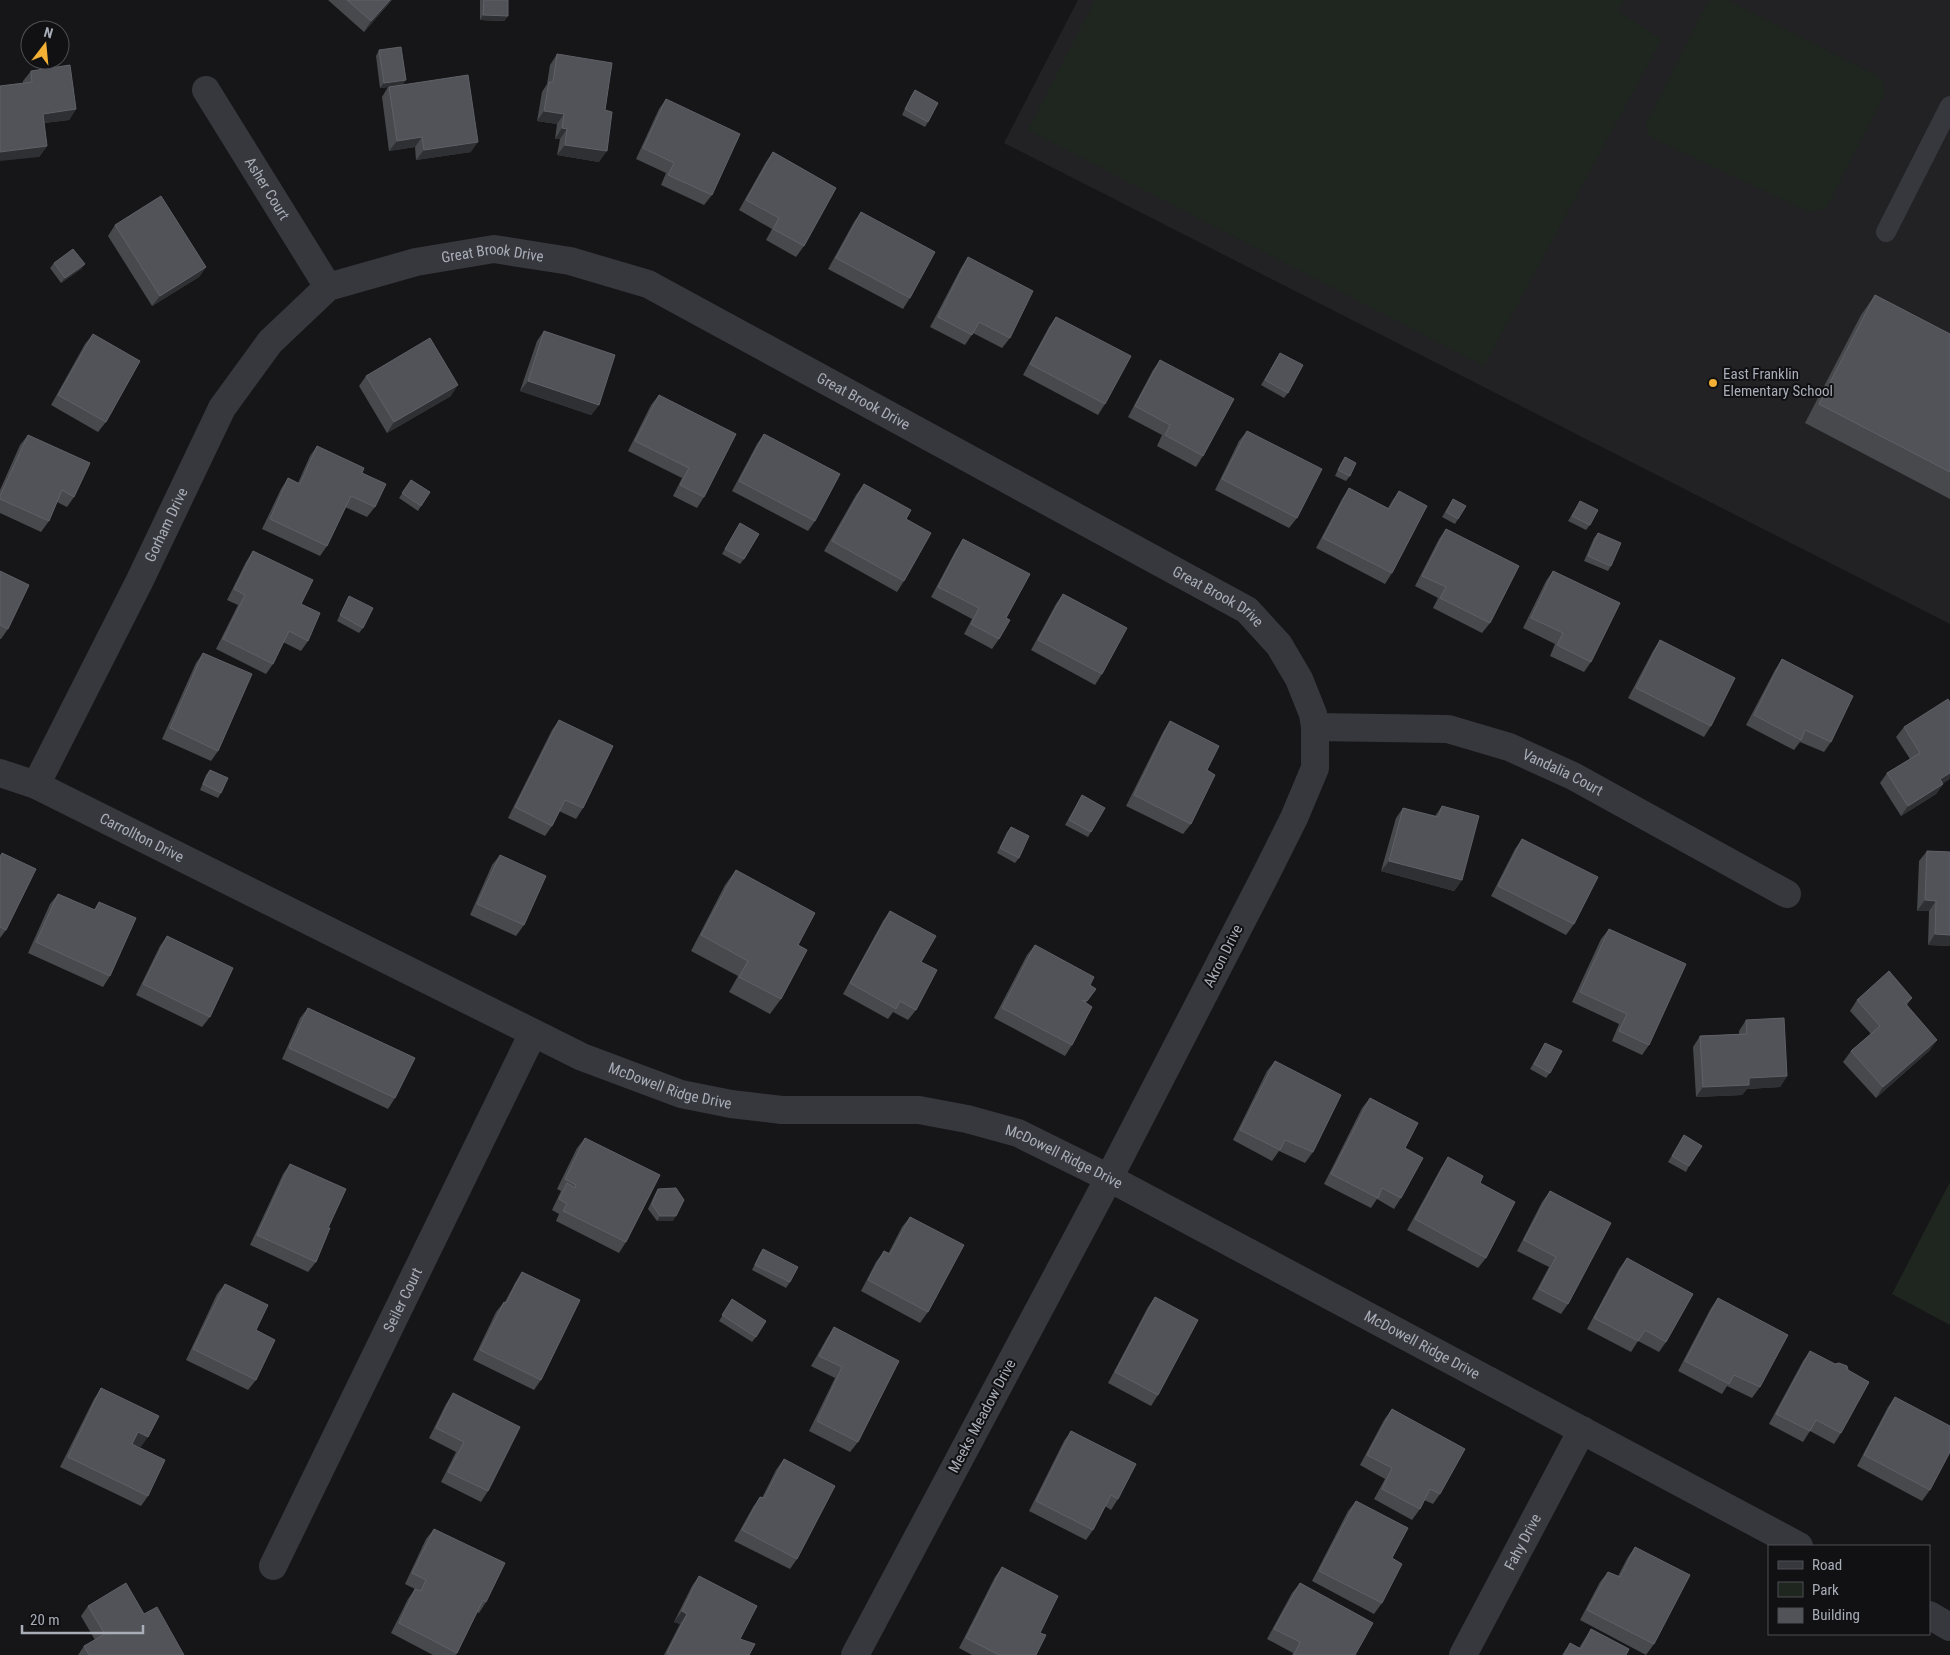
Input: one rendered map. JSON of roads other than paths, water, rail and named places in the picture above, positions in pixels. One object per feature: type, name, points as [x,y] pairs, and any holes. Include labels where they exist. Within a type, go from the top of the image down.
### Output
[{"type":"street","name":"Asher Court","points":[[206,90],[328,287]]},
{"type":"street","name":"Great Brook Drive","points":[[328,287],[416,262],[494,249],[570,261],[648,284],[1246,610],[1279,645],[1298,679],[1313,714],[1315,727]]},
{"type":"street","name":"Gorham Drive","points":[[36,785],[140,580],[222,408],[270,342],[328,287]]},
{"type":"street","name":"Vandalia Court","points":[[1315,727],[1448,730],[1509,747],[1573,776],[1787,894]]},
{"type":"street","name":"Akron Drive","points":[[1109,1178],[1294,818],[1315,768],[1315,727]]},
{"type":"street","name":"Carrollton Drive","points":[[0,773],[36,785],[282,907]]},
{"type":"street","name":"McDowell Ridge Drive","points":[[282,907],[582,1057],[681,1094],[731,1104],[782,1110],[919,1110],[968,1119],[1018,1133],[1109,1178],[1797,1545]]},
{"type":"street","name":"Seiler Court","points":[[273,1566],[533,1033]]},
{"type":"street","name":"Meeks Meadow Drive","points":[[855,1655],[1109,1178]]},
{"type":"street","name":"Fahy Drive","points":[[1462,1655],[1582,1430]]},
{"type":"street","points":[[1930,1616],[1950,1627]]},
{"type":"lane","points":[[1886,232],[1950,106]]},
{"type":"place","name":"East Franklin Elementary School","points":[[1713,383]]}]
